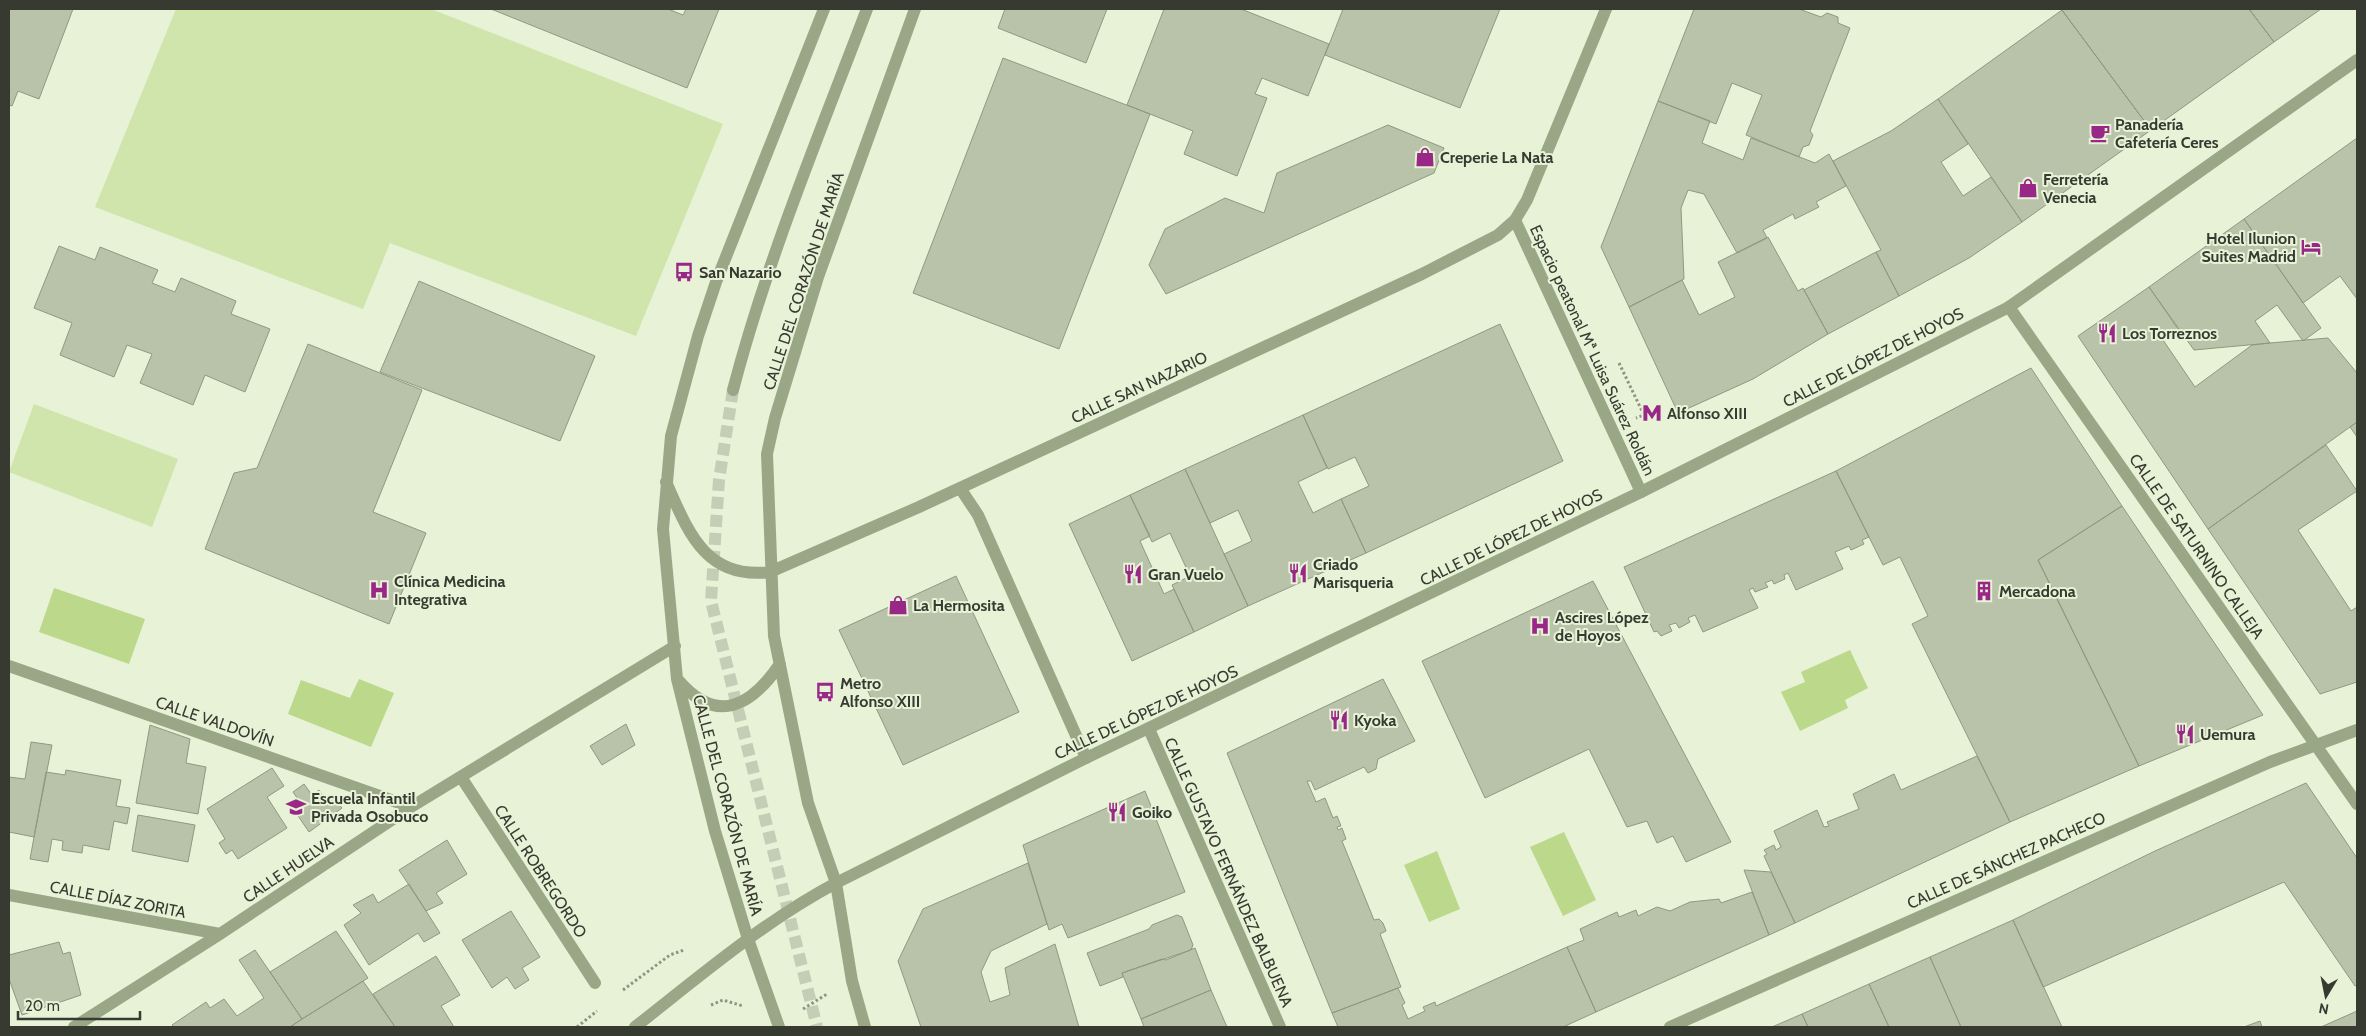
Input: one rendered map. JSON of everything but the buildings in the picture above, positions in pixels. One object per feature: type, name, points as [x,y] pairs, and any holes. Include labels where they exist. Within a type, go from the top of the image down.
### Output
[{"type":"street","name":"CALLE DEL CORAZÓN DE MARÍA","points":[[779,1027],[748,939],[715,830],[677,679],[663,529],[671,436],[698,336],[716,282],[824,9]]},
{"type":"street","name":"CALLE DEL CORAZÓN DE MARÍA","points":[[733,390],[747,338],[782,234],[867,9]]},
{"type":"street","name":"CALLE DEL CORAZÓN DE MARÍA","points":[[865,1027],[852,981],[836,883],[808,803],[774,636],[770,572],[767,454],[775,418],[818,277],[915,9]]},
{"type":"street","name":"CALLE SAN NAZARIO","points":[[770,572],[960,488],[1422,274],[1498,235],[1515,220],[1527,200],[1606,9]]},
{"type":"street","name":"CALLE DE LÓPEZ DE HOYOS","points":[[635,1027],[748,939],[808,899],[836,883],[1086,758],[1641,492],[2009,307],[2357,60]]},
{"type":"street","name":"Espacio peatonal Mª Luisa Suárez Roldán","points":[[1515,220],[1641,492]]},
{"type":"street","name":"CALLE DE SATURNINO CALLEJA","points":[[2009,307],[2041,349],[2357,804]]},
{"type":"street","name":"CALLE DEL CORAZÓN DE MARÍA","points":[[666,482],[683,521],[694,540],[707,555],[724,566],[743,573],[770,572]]},
{"type":"street","points":[[960,488],[978,514],[1086,758]]},
{"type":"street","name":"CALLE HUELVA","points":[[74,1027],[220,934],[411,807],[674,646]]},
{"type":"street","name":"CALLE DEL CORAZÓN DE MARÍA","points":[[677,679],[696,698],[711,705],[727,706],[756,694],[780,664]]},
{"type":"street","name":"CALLE VALDOVÍN","points":[[9,666],[411,807]]},
{"type":"street","name":"CALLE GUSTAVO FERNÁNDEZ BALBUENA","points":[[1149,729],[1280,1027]]},
{"type":"street","name":"CALLE DE SÁNCHEZ PACHECO","points":[[1670,1027],[2270,762],[2357,730]]},
{"type":"street","name":"CALLE ROBREGORDO","points":[[461,777],[595,983]]},
{"type":"street","name":"CALLE DÍAZ ZORITA","points":[[9,895],[220,934]]},
{"type":"path","points":[[1619,363],[1641,407]]},
{"type":"path","points":[[708,1006],[723,1000],[749,1007]]},
{"type":"shaded area","points":[[176,9],[431,9],[723,124],[636,336],[390,243],[363,309],[95,207]]},
{"type":"shaded area","points":[[34,404],[178,459],[152,527],[9,472]]},
{"type":"shaded area","points":[[54,588],[145,619],[129,664],[39,632]]},
{"type":"shaded area","points":[[1850,650],[1868,688],[1845,700],[1848,708],[1800,731],[1781,692],[1805,682],[1801,672]]},
{"type":"shaded area","points":[[359,679],[394,693],[371,747],[288,714],[301,680],[350,698]]},
{"type":"shaded area","points":[[1564,832],[1596,900],[1563,916],[1530,847]]},
{"type":"shaded area","points":[[1437,851],[1460,909],[1429,922],[1404,865]]},
{"type":"tunnel","points":[[733,390],[719,480],[711,601],[817,1027]]},
{"type":"place","name":"Panadería Cafetería Ceres","points":[[2100,133]]},
{"type":"place","name":"Creperie La Nata","points":[[1425,157]]},
{"type":"place","name":"Ferretería Venecia","points":[[2028,188]]},
{"type":"place","name":"Hotel Ilunion Suites Madrid","points":[[2311,247]]},
{"type":"place","name":"San Nazario","points":[[684,272]]},
{"type":"place","name":"Los Torreznos","points":[[2107,333]]},
{"type":"place","name":"Alfonso XIII","points":[[1652,413]]},
{"type":"place","name":"Criado Marisqueria","points":[[1298,573]]},
{"type":"place","name":"Gran Vuelo","points":[[1133,574]]},
{"type":"place","name":"Clínica Medicina Integrativa","points":[[379,590]]},
{"type":"place","name":"Mercadona","points":[[1984,591]]},
{"type":"place","name":"La Hermosita","points":[[898,605]]},
{"type":"place","name":"Ascires López de Hoyos","points":[[1540,626]]},
{"type":"place","name":"Metro Alfonso XIII","points":[[825,692]]},
{"type":"place","name":"Kyoka","points":[[1339,720]]},
{"type":"place","name":"Uemura","points":[[2185,734]]},
{"type":"place","name":"Escuela Infantil Privada Osobuco","points":[[296,807]]},
{"type":"place","name":"Goiko","points":[[1117,812]]}]
